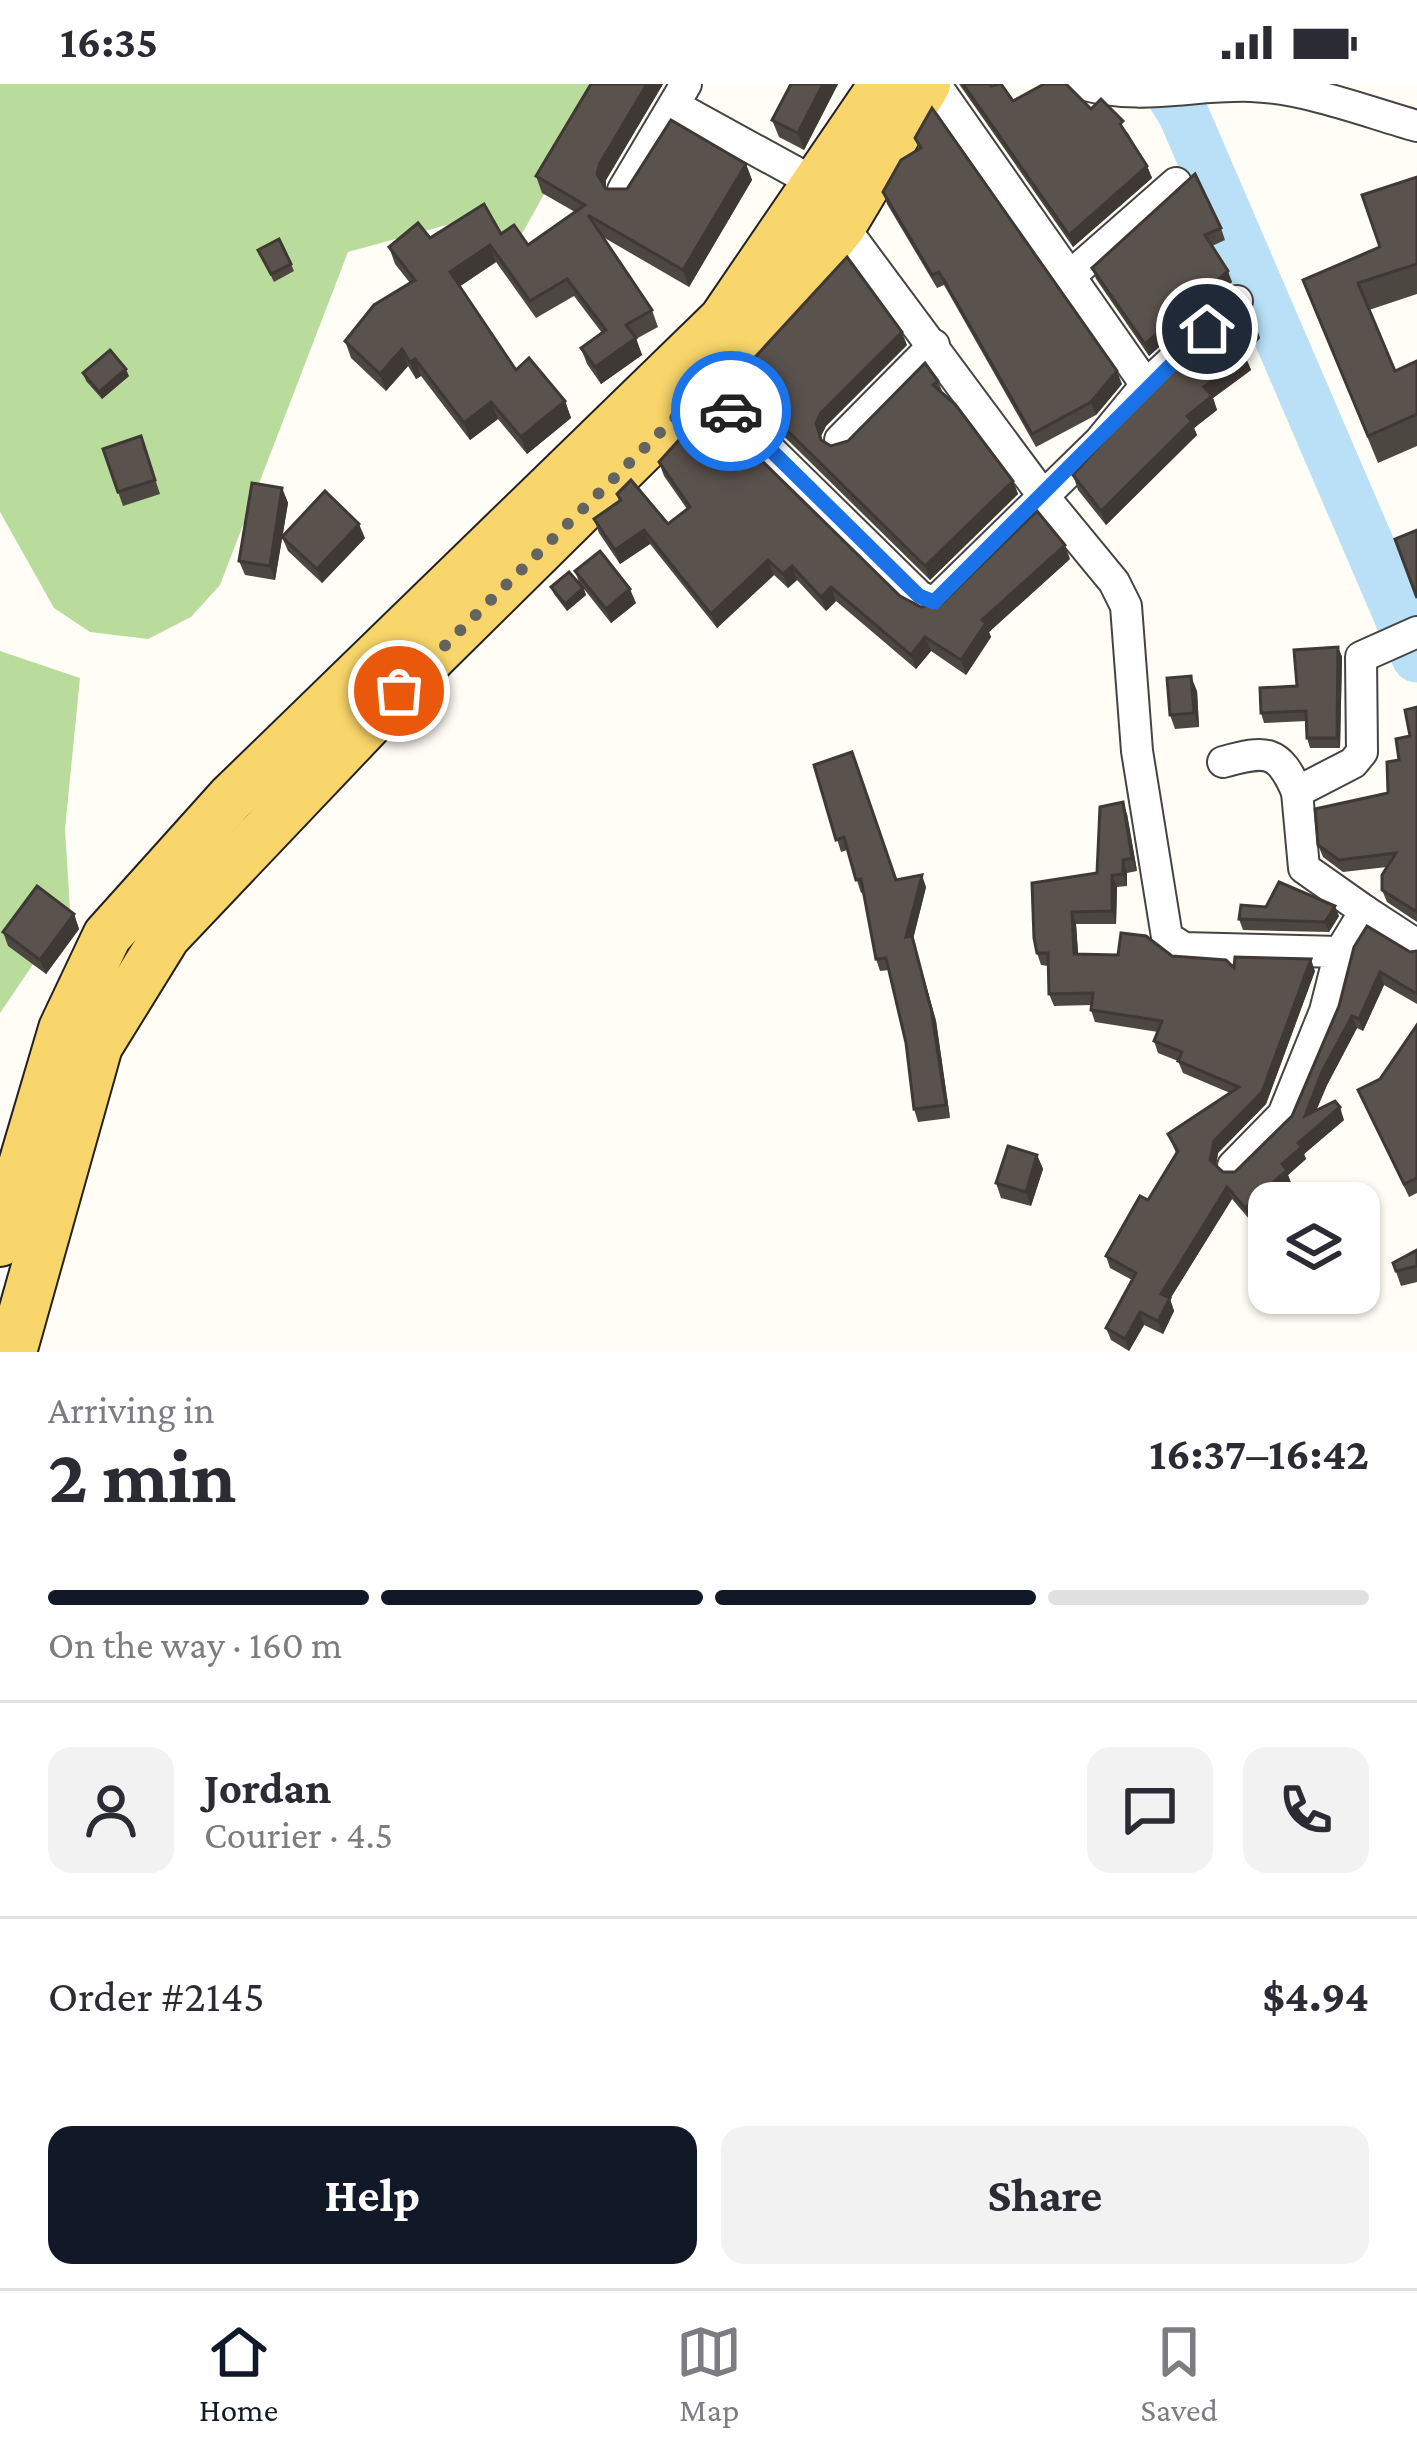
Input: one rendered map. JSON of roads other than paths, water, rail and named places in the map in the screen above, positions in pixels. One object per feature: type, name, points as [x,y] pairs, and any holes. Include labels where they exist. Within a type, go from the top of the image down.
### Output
[{"type":"main road","points":[[830,205],[884,84]]},
{"type":"main road","points":[[0,1242],[63,1029],[107,936],[432,656],[706,387],[735,333],[830,205],[930,84]]},
{"type":"main road","points":[[12,1352],[98,1046],[249,813],[735,333]]},
{"type":"street","points":[[930,84],[1145,385]]},
{"type":"street","points":[[1082,84],[1146,94],[1258,86],[1417,126]]},
{"type":"street","points":[[623,190],[681,95],[830,205],[1044,497],[1114,582],[1126,606],[1137,751],[1167,937],[1184,948],[1340,952]]},
{"type":"street","points":[[1070,277],[1176,183]]},
{"type":"street","points":[[706,387],[926,601],[941,600],[1044,497],[1145,385],[1237,301]]},
{"type":"street","points":[[840,440],[934,345]]},
{"type":"street","points":[[1297,792],[1353,763],[1362,752],[1361,657],[1405,636]]},
{"type":"street","points":[[1223,762],[1271,756],[1286,765],[1297,792],[1304,868],[1417,944]]},
{"type":"street","points":[[1233,1166],[1283,1115],[1324,1011],[1340,952],[1365,910]]},
{"type":"waterway","points":[[1165,84],[1183,113],[1417,657]]}]
